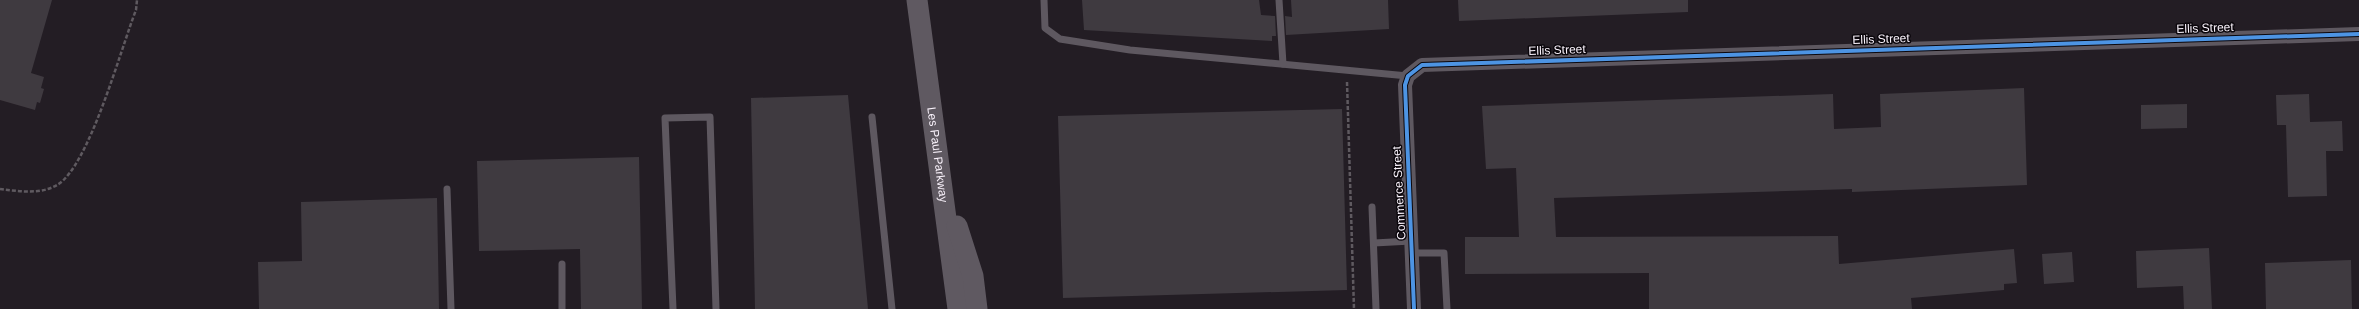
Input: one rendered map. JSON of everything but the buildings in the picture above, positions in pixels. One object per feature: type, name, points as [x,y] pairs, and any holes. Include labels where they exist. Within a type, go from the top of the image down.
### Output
[{"type":"main road","name":"Les Paul Parkway","points":[[917,0],[958,309]]},
{"type":"main road","points":[[939,168],[973,276],[977,309]]},
{"type":"street","name":"Ellis Street","points":[[1408,76],[1422,65],[1512,61],[2359,34]]},
{"type":"street","name":"Commerce Street","points":[[1408,76],[1405,85],[1414,309]]},
{"type":"lane","points":[[1044,0],[1045,28],[1060,39],[1130,50],[1408,76]]},
{"type":"lane","points":[[1279,0],[1283,64]]},
{"type":"lane","points":[[673,309],[665,118],[710,117],[716,309]]},
{"type":"lane","points":[[872,117],[892,309]]},
{"type":"lane","points":[[446,189],[451,309]]},
{"type":"lane","points":[[1372,207],[1376,309]]},
{"type":"lane","points":[[1374,243],[1411,247],[1444,253],[1447,309]]},
{"type":"lane","points":[[562,264],[562,309]]},
{"type":"path","points":[[0,189],[43,191],[57,185],[71,173],[104,105],[136,10],[137,0]]},
{"type":"path","points":[[1347,95],[1354,309]]},
{"type":"cycle path","points":[[1414,309],[1405,85],[1408,76],[1422,65],[2359,34]]}]
